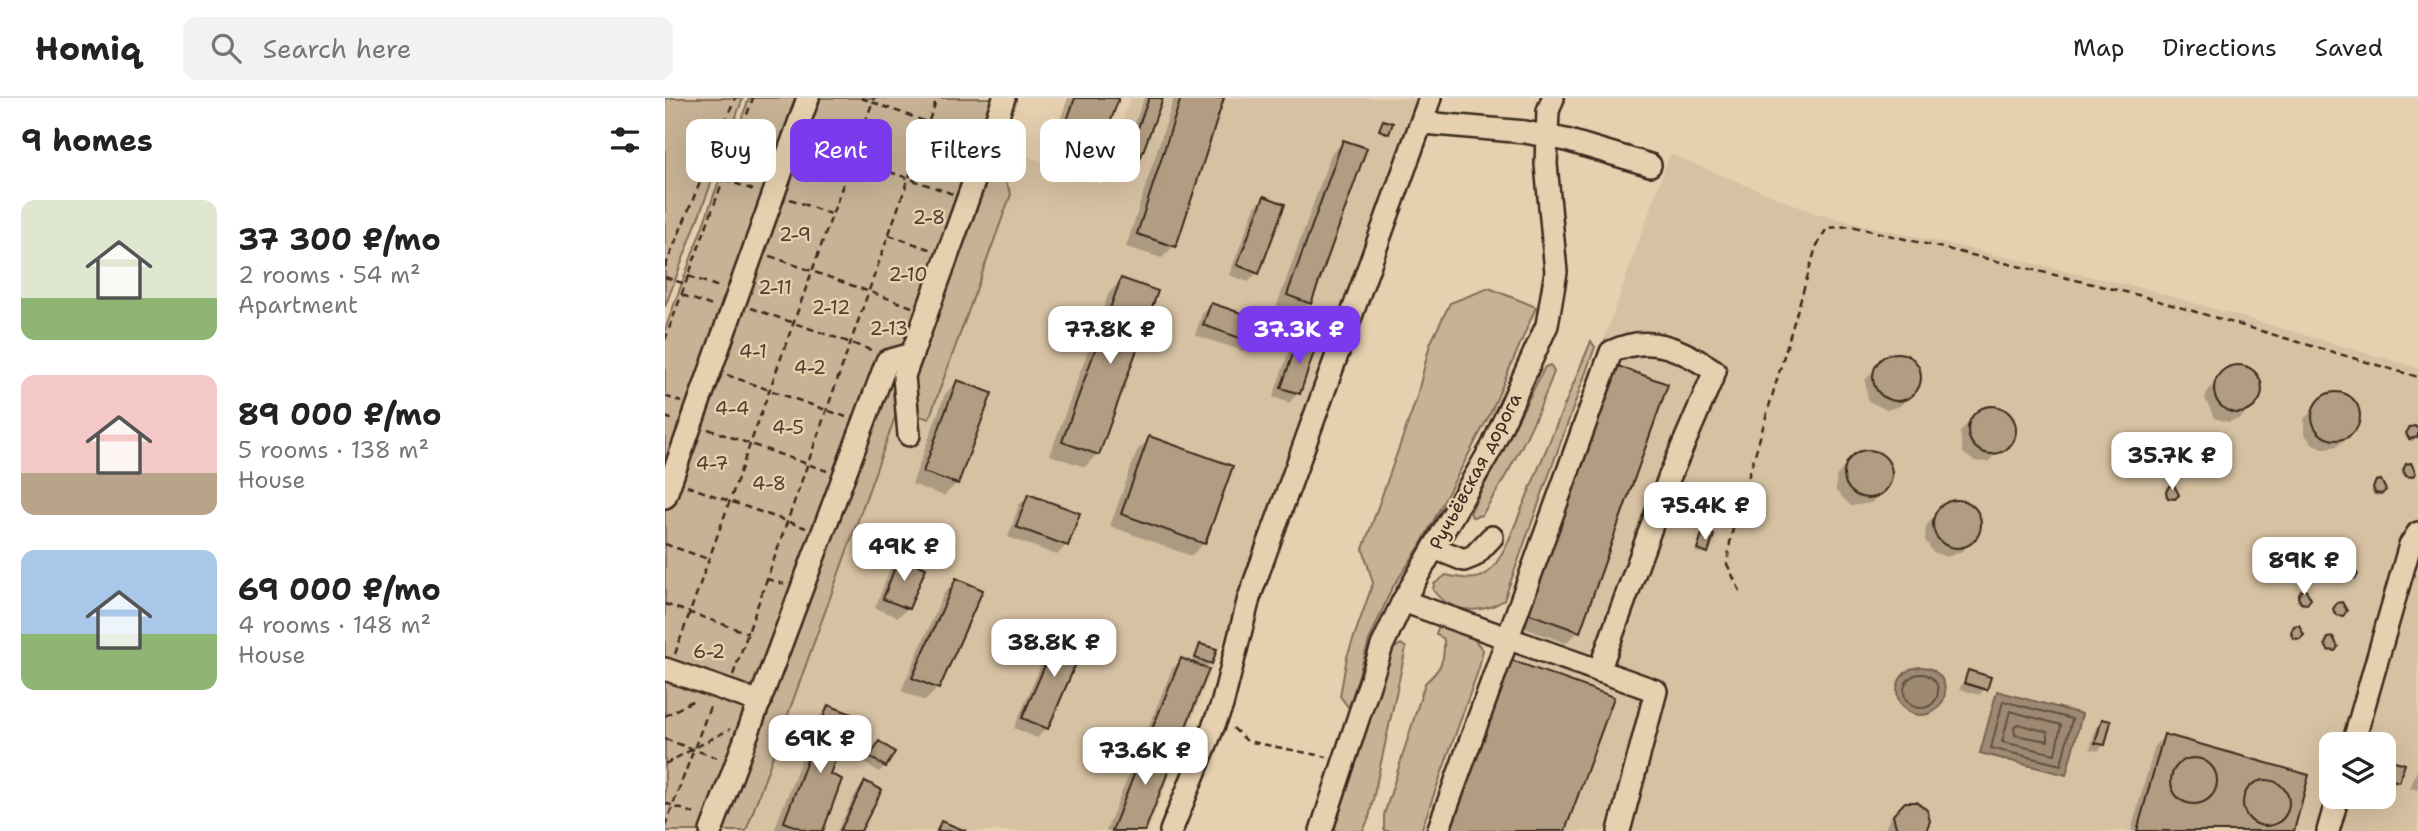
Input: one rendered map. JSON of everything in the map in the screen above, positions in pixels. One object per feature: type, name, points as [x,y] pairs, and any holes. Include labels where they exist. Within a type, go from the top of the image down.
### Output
[{"type":"street","points":[[801,119],[808,98]]},
{"type":"street","points":[[997,119],[1004,98]]},
{"type":"street","points":[[1171,831],[1221,705],[1238,630],[1249,598],[1424,123],[1430,98]]},
{"type":"street","name":"Ручьёвская дорога","points":[[1321,831],[1382,646],[1403,601],[1492,447],[1548,325],[1556,272],[1545,136],[1553,98]]},
{"type":"street","points":[[1424,123],[1545,136],[1650,165]]},
{"type":"street","points":[[668,489],[790,150]]},
{"type":"street","points":[[909,435],[902,355],[927,313],[974,182]]},
{"type":"street","points":[[1438,831],[1611,352],[1628,343],[1644,341],[1696,358],[1715,371],[1669,478],[1599,671]]},
{"type":"street","points":[[713,826],[887,361],[902,355]]},
{"type":"street","points":[[2356,732],[2410,545],[2418,533]]},
{"type":"street","points":[[1434,548],[1464,560],[1474,556],[1492,537]]},
{"type":"street","points":[[1403,601],[1656,691],[1619,831]]},
{"type":"street","points":[[667,670],[760,702]]},
{"type":"street","points":[[2328,831],[2334,809]]},
{"type":"path","points":[[665,267],[735,98]]},
{"type":"path","points":[[745,119],[753,98]]},
{"type":"path","points":[[861,98],[874,100],[922,119]]},
{"type":"path","points":[[930,119],[937,98]]},
{"type":"path","points":[[867,119],[874,100]]},
{"type":"path","points":[[665,340],[723,182]]},
{"type":"path","points":[[737,182],[775,191]]},
{"type":"path","points":[[760,182],[833,215]]},
{"type":"path","points":[[667,670],[690,613],[844,182]]},
{"type":"path","points":[[665,825],[694,749],[748,633],[908,182]]},
{"type":"path","points":[[920,182],[968,199]]},
{"type":"path","points":[[1740,591],[1727,564],[1731,536],[1816,247],[1827,228],[1851,226],[2138,295],[2418,377]]},
{"type":"path","points":[[889,235],[947,256]]},
{"type":"path","points":[[754,250],[927,313]]},
{"type":"path","points":[[688,276],[735,303]]},
{"type":"path","points":[[665,277],[685,284]]},
{"type":"path","points":[[681,295],[735,303],[851,343],[902,355]]},
{"type":"path","points":[[711,369],[864,423]]},
{"type":"path","points":[[691,424],[843,477]]},
{"type":"path","points":[[668,489],[730,501],[822,534]]},
{"type":"path","points":[[665,544],[709,559]]},
{"type":"path","points":[[665,604],[748,633]]},
{"type":"path","points":[[665,716],[722,689]]},
{"type":"path","points":[[1221,705],[1234,730],[1247,741],[1299,750],[1344,762]]},
{"type":"path","points":[[665,764],[730,729]]},
{"type":"path","points":[[665,739],[737,764]]},
{"type":"path","points":[[665,803],[713,826]]},
{"type":"shaded area","points":[[1130,98],[1418,98],[1231,621],[1148,831],[746,831],[899,409],[929,419],[983,182],[1026,182],[1026,156],[1040,161],[1040,182],[1093,182],[1101,185],[1102,182],[1140,182],[1140,119],[1123,119]]},
{"type":"shaded area","points":[[1670,154],[1817,214],[2146,289],[2418,368],[2418,831],[1429,831]]},
{"type":"green space","points":[[665,98],[743,98],[735,119],[686,119],[686,182],[712,182],[665,307]]},
{"type":"green space","points":[[749,98],[1008,98],[1001,119],[906,119],[906,182],[1006,182],[1011,194],[929,419],[898,409],[746,831],[665,831],[665,330],[719,182],[776,182],[776,119],[741,119]]},
{"type":"green space","points":[[1489,288],[1536,307],[1491,412],[1420,546],[1391,590],[1369,641],[1349,708],[1340,696],[1347,657],[1373,583],[1363,549],[1416,400],[1430,344],[1450,303]]},
{"type":"green space","points":[[1591,341],[1595,347],[1504,600],[1476,610],[1448,603],[1433,590],[1434,584],[1446,575],[1470,578],[1485,575],[1502,554]]},
{"type":"green space","points":[[1551,365],[1554,372],[1522,445],[1482,515],[1472,517],[1470,513],[1545,367]]},
{"type":"green space","points":[[1439,625],[1473,638],[1483,650],[1479,668],[1421,831],[1384,831],[1384,815],[1425,683],[1443,659],[1444,639],[1436,634]]},
{"type":"green space","points":[[1401,644],[1406,648],[1369,818],[1363,831],[1334,831],[1386,668],[1393,649]]},
{"type":"water","points":[[1921,667],[1938,674],[1945,691],[1938,708],[1921,715],[1904,708],[1897,691],[1904,674]]},
{"type":"water","points":[[1997,691],[2082,714],[2066,775],[1980,753]]},
{"type":"building","points":[[1075,98],[1119,98],[1112,119],[1068,119]]},
{"type":"building","points":[[1149,98],[1163,98],[1140,159],[1140,122]]},
{"type":"building","points":[[1181,98],[1224,98],[1176,247],[1137,234]]},
{"type":"building","points":[[1383,120],[1393,123],[1389,134],[1379,130]]},
{"type":"building","points":[[1343,140],[1367,148],[1311,304],[1287,295]]},
{"type":"building","points":[[1264,196],[1285,204],[1259,274],[1237,265]]},
{"type":"building","points":[[1121,278],[1158,291],[1099,455],[1062,442]]},
{"type":"building","points":[[1211,303],[1262,320],[1254,343],[1203,325]]},
{"type":"building","points":[[1299,337],[1317,343],[1300,394],[1281,388]]},
{"type":"building","points":[[1897,353],[1914,360],[1921,377],[1914,394],[1897,401],[1880,394],[1873,377],[1880,360]]},
{"type":"building","points":[[1615,365],[1668,384],[1580,632],[1527,613]]},
{"type":"building","points":[[2238,365],[2255,372],[2262,389],[2255,406],[2238,413],[2221,406],[2214,389],[2221,372]]},
{"type":"building","points":[[957,380],[992,393],[958,484],[923,472]]},
{"type":"building","points":[[2336,392],[2353,399],[2360,416],[2353,433],[2336,440],[2319,433],[2312,416],[2319,399]]},
{"type":"building","points":[[1992,406],[2009,413],[2016,430],[2009,447],[1992,454],[1975,447],[1968,430],[1975,413]]},
{"type":"building","points":[[2415,426],[2418,429],[2418,437],[2409,439],[2406,433],[2410,427]]},
{"type":"building","points":[[1149,436],[1233,466],[1205,544],[1121,514]]},
{"type":"building","points":[[1868,450],[1885,457],[1892,474],[1885,491],[1868,498],[1851,491],[1844,474],[1851,457]]},
{"type":"building","points":[[2411,463],[2416,473],[2412,477],[2406,476],[2403,470],[2406,464]]},
{"type":"building","points":[[2381,480],[2386,490],[2382,494],[2375,493],[2373,487],[2376,481]]},
{"type":"building","points":[[2174,485],[2179,495],[2175,499],[2168,498],[2166,492],[2169,486]]},
{"type":"building","points":[[1028,494],[1080,513],[1068,546],[1016,527]]},
{"type":"building","points":[[1957,500],[1974,507],[1981,524],[1974,541],[1957,548],[1940,541],[1933,524],[1940,507]]},
{"type":"building","points":[[1703,531],[1714,535],[1708,553],[1697,549]]},
{"type":"building","points":[[2317,555],[2322,565],[2318,569],[2311,568],[2308,562],[2312,556]]},
{"type":"building","points":[[899,557],[926,568],[909,609],[883,599]]},
{"type":"building","points":[[2353,565],[2358,575],[2354,579],[2347,578],[2345,573],[2348,566]]},
{"type":"building","points":[[956,578],[983,590],[939,689],[912,678]]},
{"type":"building","points":[[2306,590],[2311,599],[2307,604],[2301,603],[2298,597],[2301,591]]},
{"type":"building","points":[[2342,602],[2347,611],[2343,616],[2336,615],[2333,609],[2337,603]]},
{"type":"building","points":[[2299,625],[2304,635],[2300,639],[2293,638],[2291,632],[2294,626]]},
{"type":"building","points":[[1061,629],[1086,640],[1048,729],[1022,718]]},
{"type":"building","points":[[2333,637],[2338,647],[2335,651],[2328,650],[2325,644],[2328,638]]},
{"type":"building","points":[[1200,644],[1217,649],[1212,664],[1195,658]]},
{"type":"building","points":[[1181,658],[1209,669],[1177,749],[1148,739]]},
{"type":"building","points":[[1511,660],[1614,697],[1565,831],[1449,831]]},
{"type":"building","points":[[1968,670],[1991,677],[1987,690],[1964,683]]},
{"type":"building","points":[[828,705],[852,714],[830,774],[842,779],[823,831],[808,831],[784,822]]},
{"type":"building","points":[[2102,719],[2111,721],[2105,745],[2095,743]]},
{"type":"building","points":[[2164,734],[2309,775],[2294,831],[2137,831]]},
{"type":"building","points":[[1148,739],[1177,749],[1145,831],[1112,831]]},
{"type":"building","points":[[879,741],[895,752],[886,767],[870,757]]},
{"type":"building","points":[[2194,758],[2210,765],[2217,781],[2210,797],[2194,804],[2178,797],[2171,781],[2178,765]]},
{"type":"building","points":[[2396,761],[2405,764],[2399,782],[2396,781]]},
{"type":"building","points":[[2266,780],[2282,787],[2289,803],[2282,819],[2266,826],[2250,819],[2243,803],[2250,787]]},
{"type":"building","points":[[865,781],[882,790],[861,831],[840,831]]},
{"type":"building","points":[[1905,802],[1917,802],[1927,810],[1930,821],[1926,831],[1897,831],[1893,815]]},
{"type":"building","points":[[941,821],[966,831],[937,831]]},
{"type":"park label","name":"2-8","points":[[929,217]]},
{"type":"park label","name":"2-9","points":[[795,234]]},
{"type":"park label","name":"2-10","points":[[908,274]]},
{"type":"park label","name":"2-11","points":[[775,287]]},
{"type":"park label","name":"2-12","points":[[831,307]]},
{"type":"park label","name":"2-13","points":[[889,328]]},
{"type":"park label","name":"4-1","points":[[753,351]]},
{"type":"park label","name":"4-2","points":[[810,367]]},
{"type":"park label","name":"4-4","points":[[732,408]]},
{"type":"park label","name":"4-5","points":[[788,427]]},
{"type":"park label","name":"4-7","points":[[712,463]]},
{"type":"park label","name":"4-8","points":[[769,483]]},
{"type":"park label","name":"6-2","points":[[709,651]]}]
